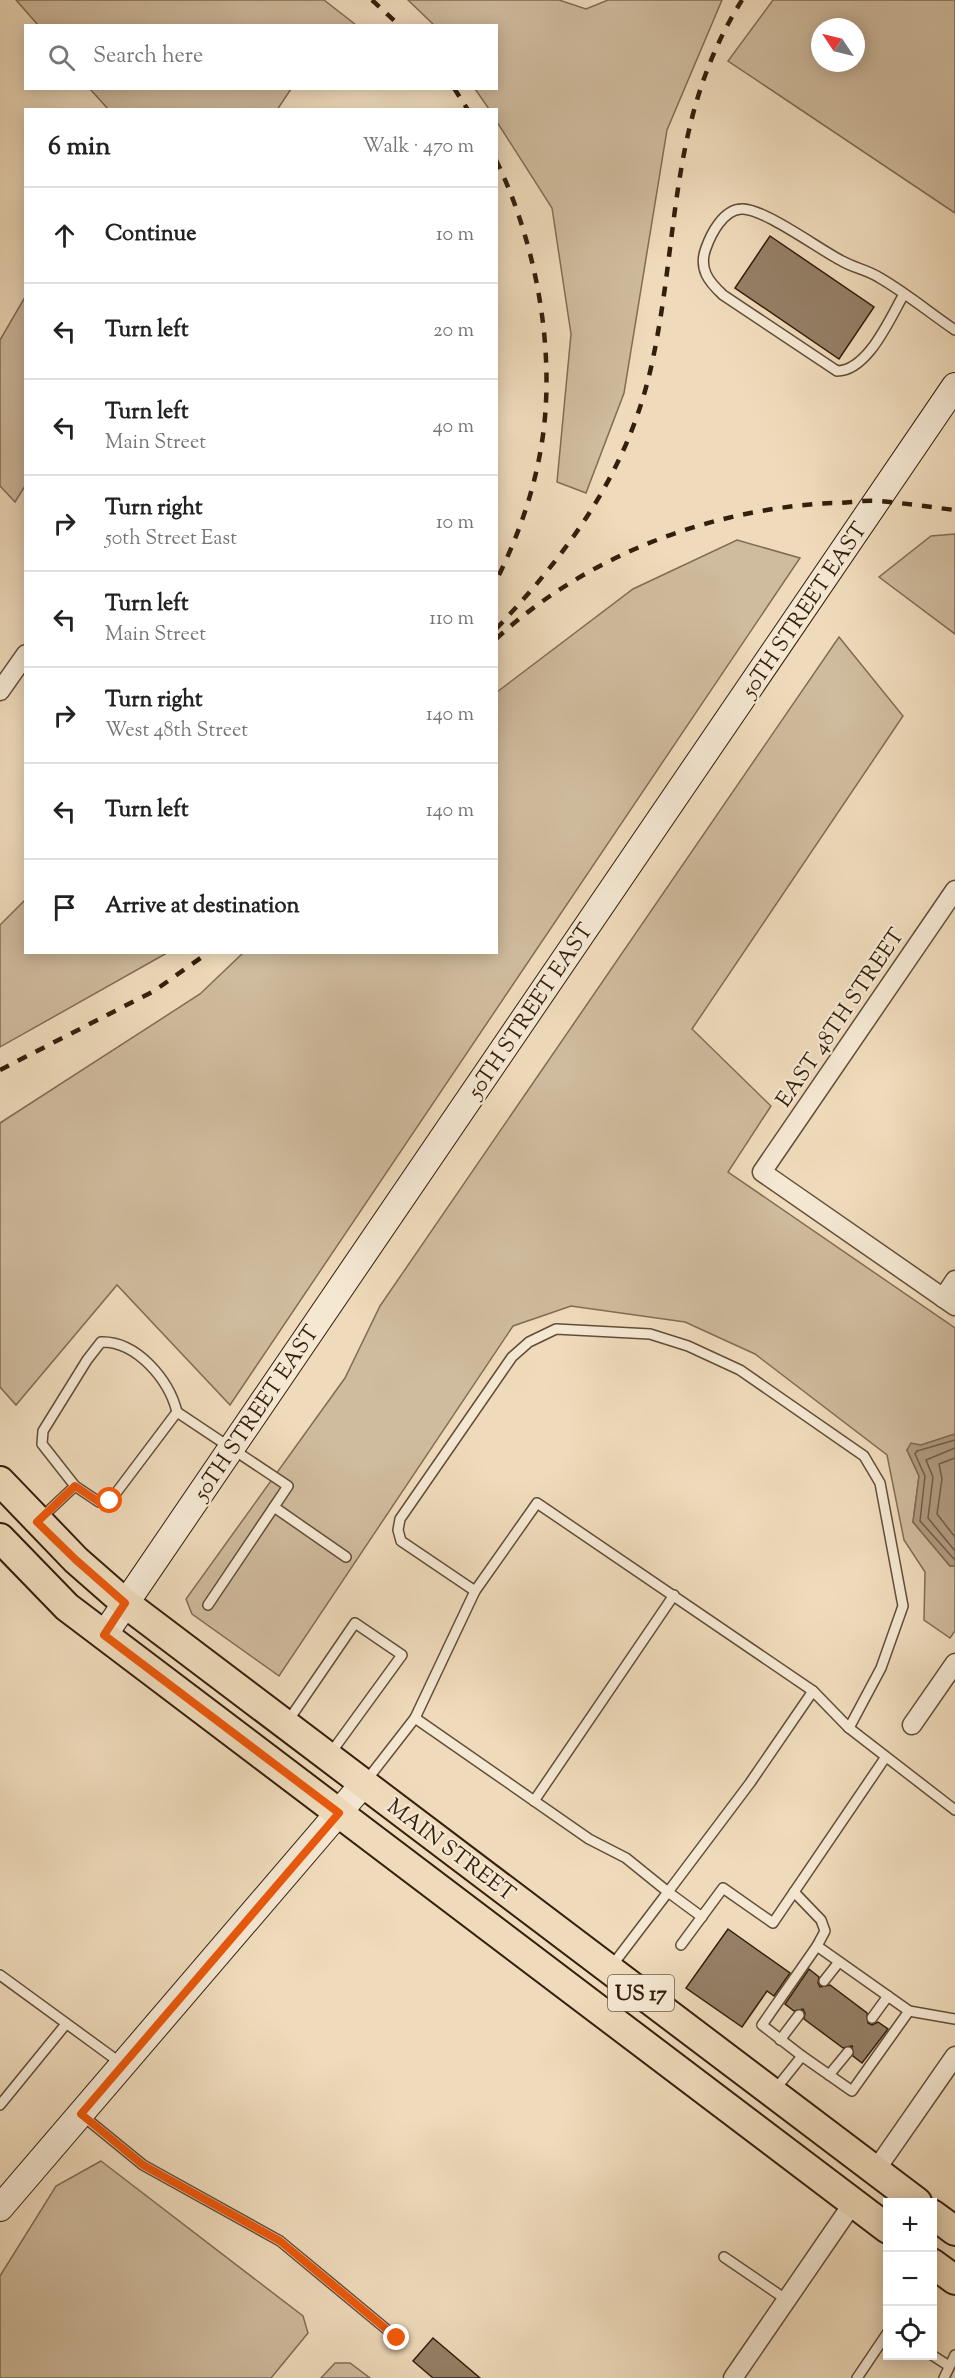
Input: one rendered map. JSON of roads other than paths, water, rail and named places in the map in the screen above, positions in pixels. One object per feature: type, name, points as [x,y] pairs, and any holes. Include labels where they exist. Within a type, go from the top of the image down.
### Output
[{"type":"main road","name":"MAIN STREET","points":[[0,1481],[37,1522],[125,1603],[912,2198]]},
{"type":"main road","name":"MAIN STREET","points":[[0,1538],[67,1607],[883,2225]]},
{"type":"main road","points":[[937,2217],[955,2231]]},
{"type":"street","name":"50TH STREET EAST","points":[[104,1635],[955,386]]},
{"type":"street","points":[[0,691],[24,657]]},
{"type":"street","name":"EAST 48TH STREET","points":[[949,1302],[762,1172],[955,890]]},
{"type":"street","points":[[949,1302],[955,1280]]},
{"type":"street","points":[[912,1725],[955,1662]]},
{"type":"street","points":[[0,2207],[364,1783]]},
{"type":"street","points":[[875,2171],[955,2056]]},
{"type":"street","points":[[733,2378],[853,2203]]},
{"type":"lane","points":[[904,294],[866,357],[853,368],[837,371],[723,295],[710,283],[703,270],[703,255],[711,234],[724,218],[741,208],[758,212],[844,262],[878,276],[904,294],[955,330]]},
{"type":"lane","points":[[475,1591],[401,1541],[398,1530],[400,1519],[512,1357],[529,1342],[556,1329],[650,1334],[688,1346],[740,1370],[864,1456],[880,1483],[903,1606],[880,1668],[849,1728]]},
{"type":"lane","points":[[177,1412],[110,1501],[99,1502],[75,1486],[42,1444],[43,1431],[87,1360],[101,1342],[114,1341],[153,1366],[172,1394],[177,1412],[288,1486],[208,1605]]},
{"type":"lane","points":[[37,1522],[75,1486]]},
{"type":"lane","points":[[364,1783],[416,1719],[475,1591],[537,1503],[813,1690],[849,1728],[885,1758],[955,1809]]},
{"type":"lane","points":[[274,1507],[346,1557]]},
{"type":"lane","points":[[534,1801],[674,1595]]},
{"type":"lane","points":[[286,1724],[355,1623],[402,1655],[328,1756]]},
{"type":"lane","points":[[610,1969],[750,1783],[813,1690]]},
{"type":"lane","points":[[416,1719],[589,1839],[626,1858],[702,1917]]},
{"type":"lane","points":[[681,1945],[723,1888],[773,1923],[885,1758]]},
{"type":"lane","points":[[794,1892],[821,1920],[825,1931],[762,2025],[852,2091],[909,2011]]},
{"type":"lane","points":[[817,1946],[909,2011],[955,2019]]},
{"type":"lane","points":[[824,1981],[839,1962]]},
{"type":"lane","points":[[0,1975],[123,2065]]},
{"type":"lane","points":[[873,2018],[888,1996]]},
{"type":"lane","points":[[780,2040],[799,2015]]},
{"type":"lane","points":[[0,2106],[66,2024]]},
{"type":"lane","points":[[829,2075],[848,2052]]},
{"type":"lane","points":[[772,2093],[802,2056]]},
{"type":"lane","points":[[81,2114],[143,2165],[280,2241],[397,2338]]},
{"type":"lane","points":[[724,2257],[787,2300]]},
{"type":"lane","points":[[856,2378],[883,2339]]},
{"type":"lane","points":[[944,2378],[955,2355]]},
{"type":"lane","points":[[937,2358],[949,2366]]},
{"type":"water","points":[[955,1434],[955,1566],[950,1566],[913,1522],[919,1476],[907,1450],[911,1443],[921,1445]]},
{"type":"railway","points":[[372,0],[398,24]]},
{"type":"railway","points":[[498,627],[523,600],[572,539],[612,474],[628,439],[642,402],[652,363],[688,133],[701,88],[718,44],[742,0]]},
{"type":"railway","points":[[455,90],[467,108]]},
{"type":"railway","points":[[498,165],[523,228],[532,264],[545,339],[546,376],[545,413],[534,483],[511,549],[498,577]]},
{"type":"railway","points":[[498,637],[532,609],[570,583],[652,542],[696,527],[741,515],[786,507],[832,503],[878,501],[955,510]]},
{"type":"railway","points":[[0,1070],[154,991],[206,954]]}]
